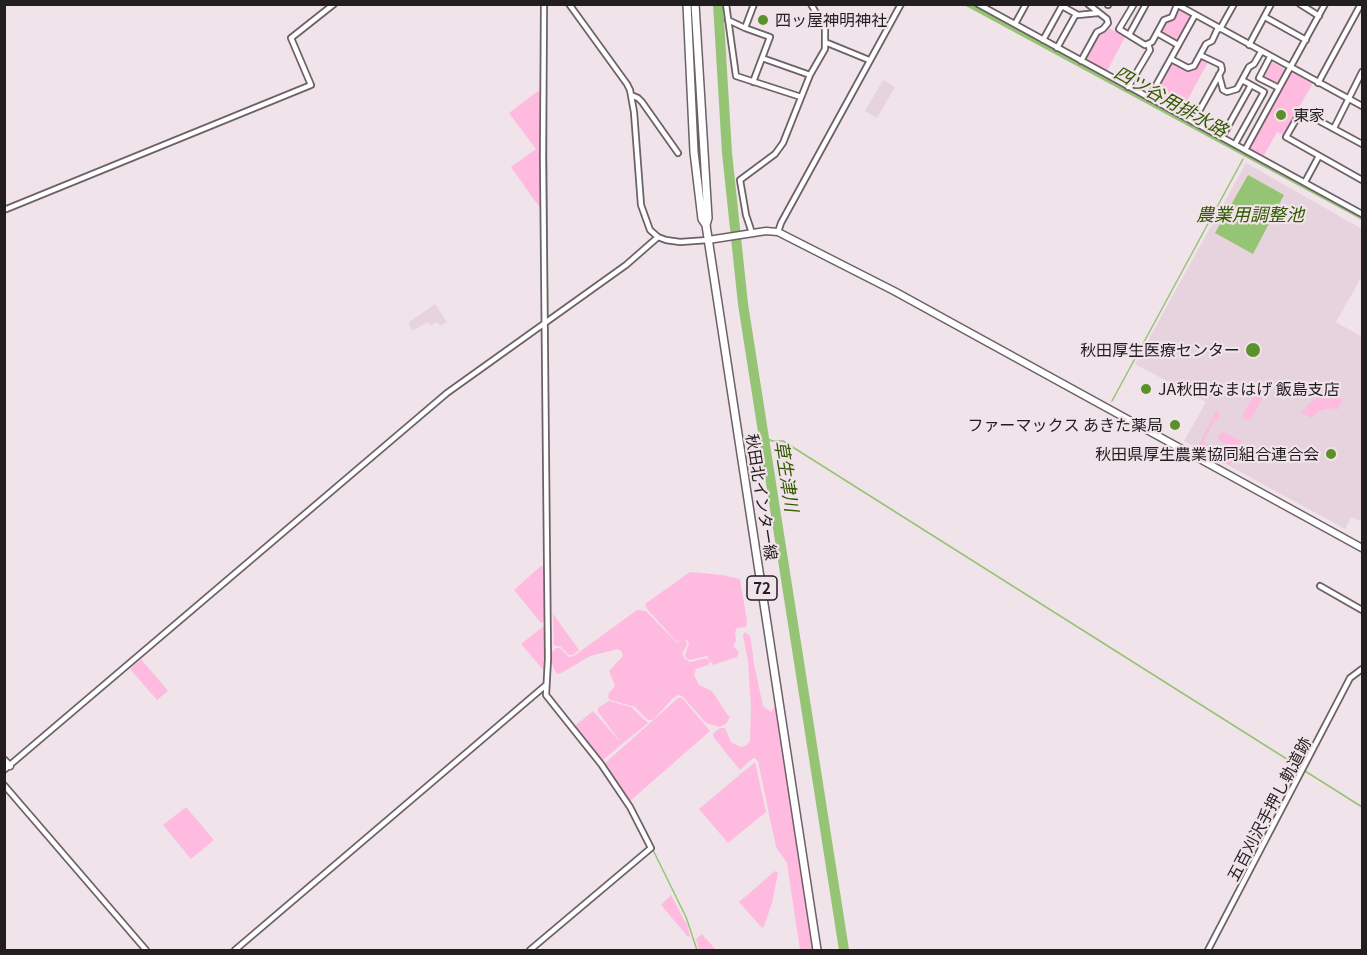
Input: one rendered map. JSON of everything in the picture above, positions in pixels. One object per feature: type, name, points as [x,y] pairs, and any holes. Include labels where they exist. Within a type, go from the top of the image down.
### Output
[{"type":"main road","name":"秋田北インター線","points":[[687,4],[694,152],[702,219],[706,225]]},
{"type":"main road","name":"秋田北インター線","points":[[695,4],[708,218],[706,225],[817,951]]},
{"type":"street","points":[[4,210],[311,85],[291,38],[334,4]]},
{"type":"street","points":[[530,951],[651,848],[630,807],[606,772],[546,695],[548,648],[544,4]]},
{"type":"street","points":[[569,4],[627,84],[631,95],[641,205],[650,230],[658,237],[680,242],[778,232],[943,318],[1362,548]]},
{"type":"street","points":[[726,4],[735,76],[801,97]]},
{"type":"street","points":[[745,28],[754,4]]},
{"type":"street","points":[[750,234],[740,180],[775,154],[779,148],[810,75],[825,49],[825,29],[811,4]]},
{"type":"street","points":[[778,232],[901,4]]},
{"type":"street","points":[[978,4],[1362,214]]},
{"type":"street","points":[[989,11],[992,4]]},
{"type":"street","points":[[1015,24],[1026,4]]},
{"type":"street","points":[[1058,48],[1078,14],[1088,4],[1107,19],[1108,23],[1097,32],[1082,61]]},
{"type":"street","points":[[1134,4],[1119,29],[1146,45],[1152,42],[1164,20],[1172,17],[1176,5],[1362,106]]},
{"type":"street","points":[[1129,35],[1146,4]]},
{"type":"street","points":[[1188,12],[1192,4]]},
{"type":"street","points":[[1171,58],[1188,68],[1194,66],[1206,44],[1212,41],[1234,4]]},
{"type":"street","points":[[1249,45],[1271,4]]},
{"type":"street","points":[[1300,4],[1319,16]]},
{"type":"street","points":[[1245,150],[1325,4]]},
{"type":"street","points":[[1318,83],[1361,4]]},
{"type":"street","points":[[1042,40],[1063,5],[1078,14],[1098,14]]},
{"type":"street","points":[[1149,98],[1195,15]]},
{"type":"street","points":[[1265,17],[1306,40]]},
{"type":"street","points":[[728,20],[770,38],[753,82]]},
{"type":"street","points":[[1157,33],[1178,45]]},
{"type":"street","points":[[825,42],[869,60]]},
{"type":"street","points":[[1128,87],[1150,50],[1148,44]]},
{"type":"street","points":[[1219,75],[1223,90],[1227,92],[1236,89],[1261,52]]},
{"type":"street","points":[[1193,122],[1222,70],[1221,66],[1200,55]]},
{"type":"street","points":[[1270,57],[1259,78],[1279,88]]},
{"type":"street","points":[[762,58],[810,75]]},
{"type":"street","points":[[1334,128],[1362,72]]},
{"type":"street","points":[[1235,144],[1264,92],[1242,80]]},
{"type":"street","points":[[1222,137],[1251,85]]},
{"type":"street","points":[[631,95],[642,102],[678,153]]},
{"type":"street","points":[[1362,144],[1301,111],[1286,137],[1362,180]]},
{"type":"street","points":[[1252,113],[1262,119]]},
{"type":"street","points":[[1305,182],[1319,156]]},
{"type":"street","points":[[4,760],[7,768],[447,393],[626,265],[658,237]]},
{"type":"street","points":[[1320,586],[1362,610]]},
{"type":"street","name":"五百刈沢手押し軌道跡","points":[[1208,951],[1350,678],[1362,669]]},
{"type":"street","points":[[235,951],[546,685]]},
{"type":"street","points":[[4,785],[146,951]]},
{"type":"shaded area","points":[[1178,9],[1191,16],[1178,41],[1160,32],[1166,22],[1173,19]]},
{"type":"shaded area","points":[[1107,27],[1125,37],[1107,71],[1085,59],[1100,34]]},
{"type":"shaded area","points":[[1201,58],[1208,62],[1182,110],[1155,95],[1173,63],[1187,71],[1196,67]]},
{"type":"shaded area","points":[[1272,62],[1285,69],[1277,83],[1263,76]]},
{"type":"shaded area","points":[[1292,71],[1313,83],[1283,135],[1277,132],[1263,157],[1249,149]]},
{"type":"shaded area","points":[[883,80],[895,87],[877,118],[865,111]]},
{"type":"shaded area","points":[[538,91],[541,93],[540,208],[511,167],[536,149],[509,113]]},
{"type":"shaded area","name":"秋田厚生医療センター","points":[[1246,163],[1362,229],[1362,276],[1336,322],[1362,337],[1362,522],[1351,517],[1345,529],[1184,441],[1206,402],[1135,364]]},
{"type":"shaded area","points":[[435,304],[447,322],[440,326],[437,322],[430,326],[428,322],[412,331],[409,322]]},
{"type":"shaded area","points":[[1259,387],[1264,389],[1265,393],[1251,419],[1244,420],[1243,414]]},
{"type":"shaded area","points":[[1332,396],[1343,399],[1337,410],[1331,408],[1319,411],[1312,418],[1301,413],[1318,397]]},
{"type":"shaded area","points":[[1216,411],[1219,417],[1215,419],[1203,442],[1237,461],[1228,465],[1201,450],[1199,445]]},
{"type":"shaded area","points":[[1223,432],[1241,441],[1240,449],[1220,441],[1218,436]]},
{"type":"shaded area","points":[[541,566],[545,569],[546,621],[541,623],[514,590]]},
{"type":"shaded area","points":[[690,572],[740,579],[747,621],[746,627],[737,628],[735,632],[736,641],[733,646],[739,652],[737,657],[713,665],[707,656],[687,659],[685,655],[689,643],[687,640],[676,641],[647,609],[645,604]]},
{"type":"shaded area","points":[[637,610],[646,611],[676,642],[685,640],[687,643],[682,654],[685,659],[690,662],[707,658],[710,661],[708,665],[696,669],[694,675],[699,685],[712,691],[730,717],[726,724],[719,727],[706,723],[683,697],[678,695],[653,720],[648,720],[635,707],[610,700],[609,693],[615,686],[609,671],[623,656],[618,649],[590,656],[563,672],[556,673],[552,664],[552,652],[556,648],[560,648],[569,657],[574,656]]},
{"type":"shaded area","points":[[553,614],[579,650],[573,655],[569,655],[561,647],[554,645]]},
{"type":"shaded area","points":[[544,626],[546,672],[521,644]]},
{"type":"shaded area","points":[[745,632],[750,636],[763,706],[771,712],[774,707],[777,708],[813,950],[800,950],[787,863],[776,847],[758,761],[755,758],[752,759],[740,770],[713,734],[720,728],[725,728],[731,742],[741,747],[750,741],[751,707],[748,660],[743,636]]},
{"type":"shaded area","points":[[141,659],[168,691],[157,700],[130,669]]},
{"type":"shaded area","points":[[678,698],[682,698],[710,731],[630,801],[604,764]]},
{"type":"shaded area","points":[[609,701],[631,707],[648,723],[622,744],[598,712],[598,708]]},
{"type":"shaded area","points":[[593,711],[622,744],[602,761],[576,728],[576,725]]},
{"type":"shaded area","points":[[755,762],[766,812],[728,843],[699,809]]},
{"type":"shaded area","points":[[186,807],[214,840],[191,859],[163,825]]},
{"type":"shaded area","points":[[775,871],[778,873],[772,903],[763,929],[739,902]]},
{"type":"shaded area","points":[[671,895],[687,925],[690,936],[688,937],[661,905]]},
{"type":"shaded area","points":[[702,934],[716,950],[699,950],[696,939]]},
{"type":"water","name":"四ツ谷用排水路","points":[[964,5],[974,5],[1362,217],[1362,220]]},
{"type":"water","name":"農業用調整池","points":[[1248,175],[1284,195],[1253,254],[1215,233]]},
{"type":"waterway","name":"草生津川","points":[[718,4],[727,153],[743,304],[844,950]]},
{"type":"waterway","points":[[546,34],[549,554]]},
{"type":"waterway","points":[[1112,401],[1243,159]]},
{"type":"waterway","points":[[764,437],[772,441],[783,441],[1301,768]]},
{"type":"waterway","points":[[549,683],[550,670]]},
{"type":"waterway","points":[[1305,771],[1362,807]]},
{"type":"waterway","points":[[653,850],[686,917],[697,950]]},
{"type":"place","name":"四ッ屋神明神社","points":[[763,20]]},
{"type":"place","name":"東家","points":[[1281,115]]},
{"type":"place","name":"秋田厚生医療センター","points":[[1253,350]]},
{"type":"place","name":"JA秋田なまはげ 飯島支店","points":[[1146,389]]},
{"type":"place","name":"ファーマックス あきた薬局","points":[[1175,425]]},
{"type":"place","name":"秋田県厚生農業協同組合連合会","points":[[1331,454]]}]
